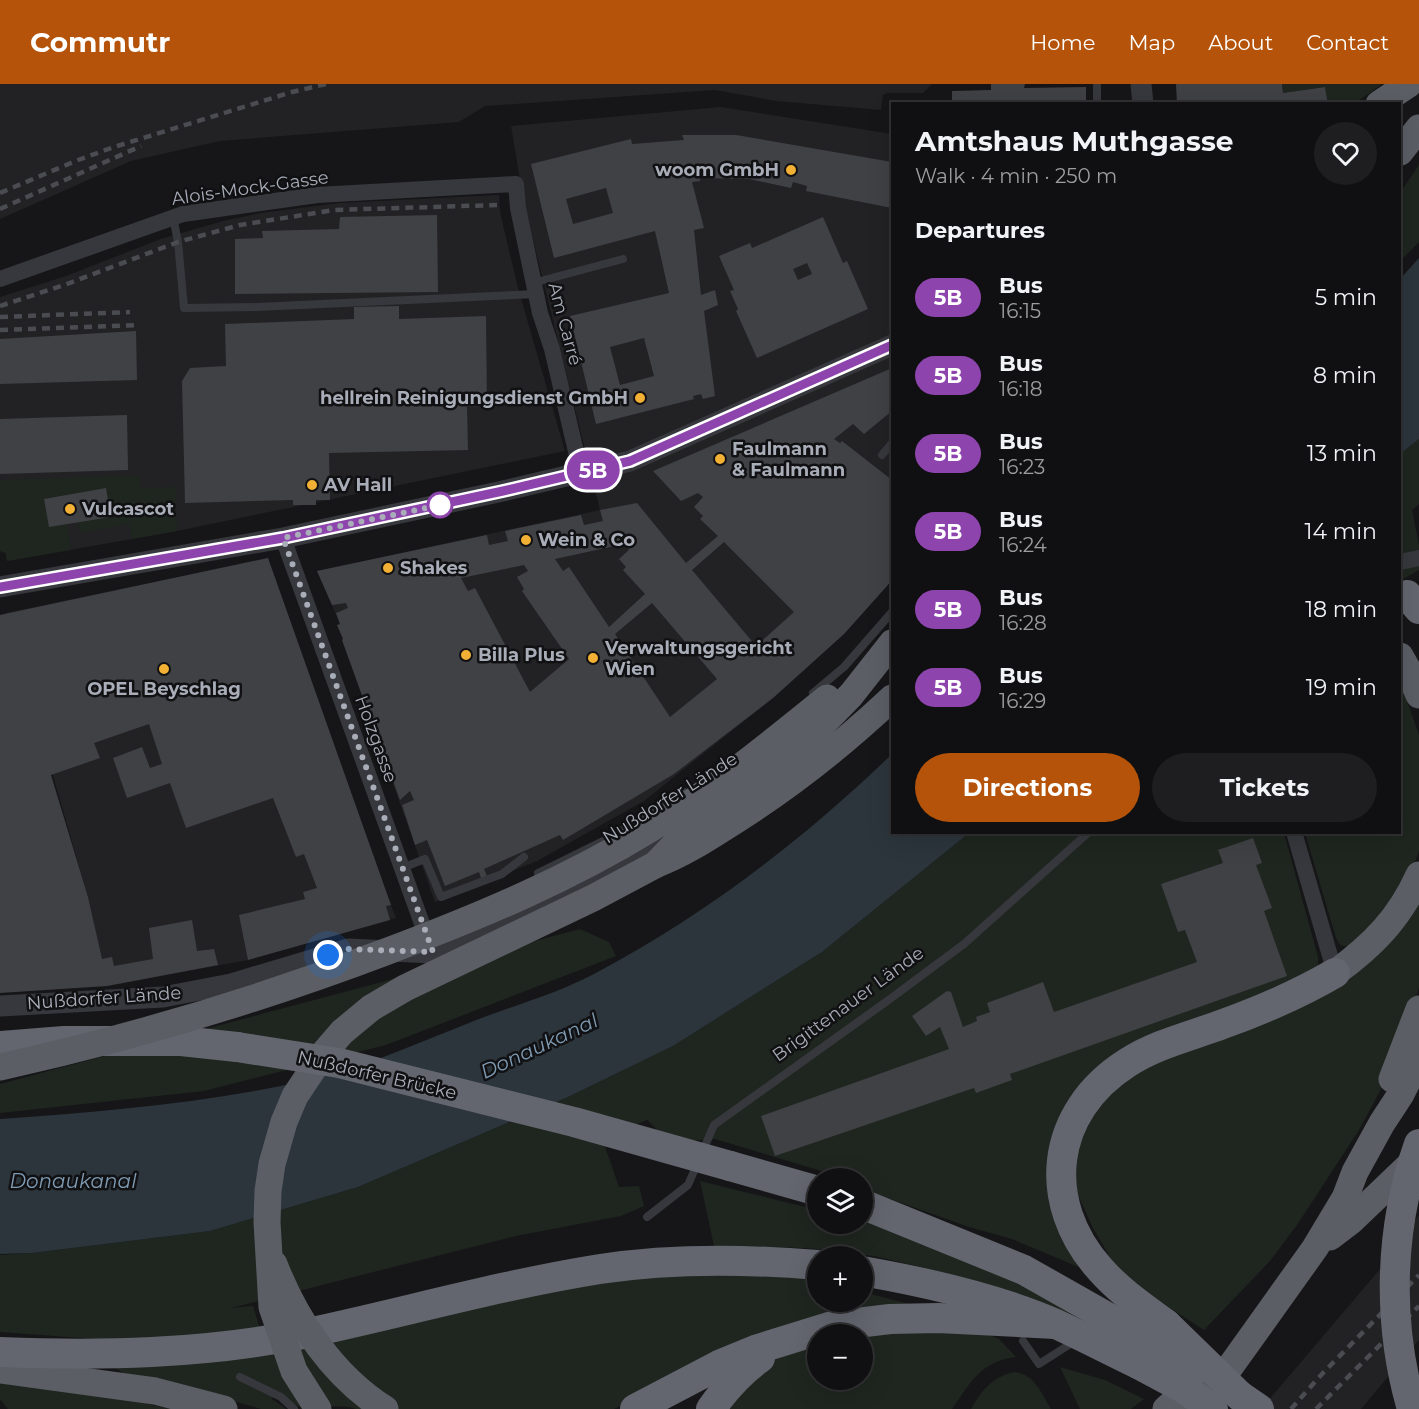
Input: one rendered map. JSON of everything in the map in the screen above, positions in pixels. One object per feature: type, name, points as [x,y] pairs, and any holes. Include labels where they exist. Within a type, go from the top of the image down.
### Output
[{"type":"highway","points":[[1382,102],[1409,84]]},
{"type":"highway","points":[[1401,151],[1419,128]]},
{"type":"highway","points":[[1408,595],[1419,622]]},
{"type":"highway","points":[[0,1066],[77,1050],[255,999],[458,925],[550,884],[650,830],[716,786],[828,697],[891,639]]},
{"type":"highway","points":[[655,865],[681,838],[755,785],[814,733],[851,696],[891,644]]},
{"type":"highway","points":[[1401,658],[1419,695]]},
{"type":"highway","points":[[318,1409],[294,1371],[272,1307],[267,1222],[268,1191],[272,1164],[284,1122],[295,1096],[309,1073],[342,1032],[371,1008],[405,988],[593,898],[691,848],[746,814],[841,743],[891,699]]},
{"type":"highway","points":[[1213,1409],[1182,1389],[1152,1344],[1121,1290],[1098,1268],[1082,1243],[1067,1213],[1061,1181],[1060,1163],[1068,1132],[1083,1103],[1109,1075],[1128,1062],[1160,1047],[1278,1002],[1335,973],[1375,942],[1407,899],[1419,875]]},
{"type":"highway","points":[[1382,1123],[1385,1096],[1419,1009]]},
{"type":"highway","name":"Nußdorfer Brücke","points":[[0,1046],[64,1041],[181,1041],[261,1050],[339,1063],[574,1122],[807,1188]]},
{"type":"highway","points":[[1166,1409],[1190,1388],[1241,1328],[1355,1172],[1401,1094],[1419,1058]]},
{"type":"highway","points":[[1413,1409],[1402,1372],[1396,1330],[1395,1298],[1397,1244],[1406,1192],[1419,1144]]},
{"type":"highway","points":[[1315,1248],[1351,1221],[1419,1156]]},
{"type":"highway","points":[[1197,1409],[1213,1392],[1315,1248],[1346,1198],[1355,1172]]},
{"type":"highway","points":[[873,1208],[1024,1270],[1249,1402]]},
{"type":"highway","points":[[270,1252],[280,1278],[314,1340],[351,1382],[385,1409]]},
{"type":"highway","points":[[0,1352],[103,1354],[190,1349],[302,1334],[484,1291],[602,1269],[658,1263],[734,1260],[807,1264]]},
{"type":"highway","points":[[873,1274],[970,1296],[1055,1324],[1082,1337],[1152,1344]]},
{"type":"highway","points":[[635,1409],[719,1365],[758,1349],[832,1326],[890,1319],[938,1318],[1055,1324]]},
{"type":"highway","points":[[711,1409],[726,1387],[744,1370],[789,1339]]},
{"type":"highway","points":[[0,1370],[155,1391],[224,1409]]},
{"type":"street","points":[[1141,84],[1143,102]]},
{"type":"street","name":"Alois-Mock-Gasse","points":[[0,279],[183,214],[317,195],[516,184]]},
{"type":"street","name":"Am Carré","points":[[516,184],[518,208],[535,288],[555,360],[581,473]]},
{"type":"street","points":[[0,587],[283,538],[630,461],[891,345]]},
{"type":"street","name":"Holzgasse","points":[[283,538],[433,952]]},
{"type":"street","points":[[1401,562],[1419,558]]},
{"type":"street","name":"Nußdorfer Lände","points":[[0,1006],[163,997],[231,984],[348,949],[433,952],[552,902],[636,858],[760,774],[859,694],[891,663]]},
{"type":"street","points":[[1295,834],[1335,973]]},
{"type":"lane","points":[[1097,86],[1097,102]]},
{"type":"lane","points":[[173,217],[178,242],[184,308],[268,307],[535,288],[623,259]]},
{"type":"lane","points":[[882,455],[891,444]]},
{"type":"lane","points":[[809,696],[844,667],[891,613]]},
{"type":"lane","name":"Nußdorfer Lände","points":[[552,902],[538,873],[607,839],[697,784]]},
{"type":"lane","name":"Brigittenauer Lände","points":[[647,1217],[688,1185],[714,1125],[964,944],[1087,834]]},
{"type":"lane","points":[[402,868],[425,859],[441,897],[502,874],[524,857]]},
{"type":"lane","points":[[1023,1341],[1039,1364],[1082,1337]]},
{"type":"lane","points":[[240,1377],[281,1398],[294,1409]]},
{"type":"shaded area","points":[[0,84],[932,84],[923,93],[883,95],[881,110],[776,101],[715,90],[485,106],[459,122],[220,141],[131,161],[0,219]]},
{"type":"shaded area","points":[[1282,84],[1382,84],[1357,102],[1328,102],[1325,87],[1283,93]]},
{"type":"shaded area","points":[[721,107],[891,134],[891,581],[844,634],[773,698],[644,801],[537,861],[435,902],[342,640],[340,624],[317,571],[600,510],[524,203],[511,126]]},
{"type":"shaded area","points":[[1419,165],[1419,242],[1401,260],[1401,192]]},
{"type":"shaded area","points":[[499,195],[500,212],[518,288],[565,451],[177,531],[7,561],[6,553],[0,551],[0,297],[66,276],[161,239],[223,221],[261,213],[339,203]]},
{"type":"shaded area","points":[[1419,439],[1419,504],[1412,510],[1419,545],[1419,570],[1401,580],[1401,453]]},
{"type":"shaded area","points":[[139,475],[140,488],[176,487],[177,531],[132,539],[129,524],[80,533],[78,522],[49,527],[67,524],[71,550],[7,561],[6,553],[0,551],[0,480]]},
{"type":"shaded area","points":[[268,558],[396,918],[248,960],[107,986],[88,897],[6,613]]},
{"type":"shaded area","points":[[1401,684],[1419,735],[1419,851],[1408,881],[1394,903],[1349,947],[1340,945],[1305,834],[1401,834]]},
{"type":"shaded area","points":[[968,834],[1284,834],[1318,957],[1318,971],[1178,1030],[1058,1132],[1088,1271],[1012,1239],[969,1227],[873,1193],[873,1168],[811,1168],[715,1139],[670,1142],[647,1120],[602,1138],[619,1187],[639,1186],[644,1206],[621,1216],[516,1236],[231,1308],[253,1306],[261,1332],[109,1340],[0,1332],[0,1255],[210,1231],[358,1187],[568,1097],[673,1046],[822,952]]},
{"type":"shaded area","points":[[1419,902],[1419,988],[1398,1053],[1380,1091],[1359,1130],[1297,1225],[1270,1261],[1204,1330],[1139,1288],[1111,1259],[1093,1228],[1077,1193],[1075,1178],[1076,1151],[1090,1115],[1127,1076],[1290,1008]]},
{"type":"shaded area","points":[[580,929],[609,942],[616,956],[386,1045],[204,1091],[0,1113],[0,1084]]},
{"type":"shaded area","points":[[700,1181],[807,1208],[807,1234],[873,1234],[873,1224],[881,1226],[1036,1289],[1084,1319],[982,1285],[873,1256],[873,1246],[807,1246],[807,1249],[714,1246]]},
{"type":"shaded area","points":[[1419,1215],[1419,1340],[1361,1409],[1261,1409],[1381,1268]]},
{"type":"shaded area","points":[[714,1273],[807,1278],[807,1312],[873,1312],[873,1295],[924,1308],[872,1324],[807,1324],[807,1344],[644,1394],[614,1409],[356,1409],[336,1406],[303,1408],[275,1390],[272,1399],[286,1409],[261,1409],[171,1384],[130,1377],[115,1368],[570,1287]]},
{"type":"shaded area","points":[[891,1329],[985,1333],[999,1339],[1016,1357],[985,1368],[952,1409],[723,1409],[756,1373],[784,1354],[807,1345],[807,1390],[873,1390],[873,1333]]},
{"type":"shaded area","points":[[1060,1367],[1105,1380],[1144,1399],[1131,1409],[1080,1409]]},
{"type":"shaded area","points":[[1014,1372],[1021,1373],[1032,1380],[1051,1409],[971,1409],[988,1385]]},
{"type":"shaded area","points":[[0,1377],[171,1409],[8,1409],[0,1399]]},
{"type":"water","points":[[1419,258],[1419,439],[1401,453],[1401,278]]},
{"type":"water","name":"Donaukanal","points":[[891,755],[891,834],[968,834],[822,952],[673,1046],[568,1097],[358,1187],[210,1231],[32,1253],[0,1254],[0,1119],[189,1101],[300,1082],[363,1064],[562,989],[635,951],[713,902],[788,846]]},
{"type":"building","points":[[991,84],[1025,84],[1024,88],[1086,87],[1086,102],[952,102],[952,91],[991,90]]},
{"type":"building","points":[[1176,84],[1282,84],[1283,93],[1325,87],[1328,102],[1177,102]]},
{"type":"building","points":[[682,135],[736,135],[891,162],[891,208],[806,191],[807,186],[793,182],[791,188],[749,179],[700,178],[700,181],[692,182],[704,228],[694,230],[701,295],[715,290],[718,305],[704,311],[715,396],[703,399],[701,394],[693,396],[694,399],[596,424],[570,316],[669,293],[655,231],[554,258],[531,164],[631,139],[632,144],[684,140]],"holes":[[[606,188],[613,213],[573,224],[566,199]],[[644,338],[654,376],[620,385],[610,347]]]},
{"type":"building","points":[[437,215],[438,292],[235,294],[235,239],[263,238],[262,231],[339,229],[340,217]]},
{"type":"building","points":[[823,217],[843,263],[847,261],[868,309],[757,358],[736,311],[738,309],[730,291],[734,290],[719,256],[750,243],[752,248]],"holes":[[[807,263],[812,274],[798,280],[793,269]]]},
{"type":"building","points":[[399,306],[399,319],[486,316],[487,406],[467,407],[468,450],[329,453],[330,500],[316,500],[316,505],[293,505],[293,500],[185,503],[182,381],[190,368],[226,366],[225,324],[354,319],[354,307]]},
{"type":"building","points":[[136,331],[137,380],[0,384],[0,339]]},
{"type":"building","points":[[891,368],[891,412],[864,434],[853,424],[834,439],[840,443],[842,441],[891,479],[891,581],[844,634],[773,698],[674,774],[563,840],[560,835],[484,869],[487,876],[481,878],[479,872],[445,886],[427,840],[415,845],[402,805],[414,800],[410,791],[400,800],[342,640],[336,613],[348,608],[346,603],[332,605],[317,571],[487,535],[489,545],[508,541],[505,531],[581,515],[584,525],[603,521],[600,510],[637,503],[686,563],[718,536],[700,519],[703,516],[694,507],[703,497],[698,493],[681,501],[653,471]],"holes":[[[724,542],[794,612],[756,646],[692,570]],[[624,544],[629,550],[619,559],[626,567],[623,570],[645,594],[609,627],[569,567],[563,571],[555,559]],[[524,565],[528,571],[517,577],[524,589],[522,591],[569,659],[530,692],[475,588],[468,591],[461,578]],[[652,603],[717,679],[670,717],[615,634]]]},
{"type":"building","points":[[127,415],[128,470],[0,474],[0,419]]},
{"type":"building","points":[[106,488],[111,517],[49,527],[44,499]]},
{"type":"building","points":[[268,558],[391,905],[386,906],[390,920],[248,960],[239,915],[305,899],[303,892],[317,888],[304,854],[296,857],[273,798],[186,828],[170,783],[127,798],[113,758],[142,747],[150,768],[162,764],[149,724],[94,743],[100,758],[51,775],[88,897],[102,959],[112,957],[114,966],[153,959],[149,928],[192,920],[197,951],[214,949],[218,965],[107,986],[0,993],[0,615]]},
{"type":"building","points":[[1253,838],[1262,863],[1256,865],[1272,908],[1264,911],[1287,976],[1010,1074],[1012,1080],[976,1093],[974,1088],[775,1156],[761,1116],[949,1049],[940,1027],[926,1036],[912,1016],[947,991],[951,992],[963,1027],[977,1021],[976,1017],[990,1012],[987,1003],[1043,982],[1054,1012],[1197,962],[1185,930],[1178,932],[1161,884],[1223,863],[1218,850]]},
{"type":"railway","points":[[0,193],[114,147],[292,92],[326,84]]},
{"type":"railway","points":[[0,209],[141,146]]},
{"type":"railway","points":[[0,306],[67,284],[178,242],[240,225],[334,210],[497,205]]},
{"type":"railway","points":[[0,317],[130,312]]},
{"type":"railway","points":[[0,330],[138,325]]},
{"type":"railway","points":[[1291,1409],[1419,1275]]},
{"type":"railway","points":[[1316,1409],[1419,1306]]},
{"type":"bus line","name":"5B","points":[[0,587],[283,538],[630,461],[891,345]]},
{"type":"place","name":"woom GmbH","points":[[791,170]]},
{"type":"place","name":"hellrein Reinigungsdienst GmbH","points":[[640,398]]},
{"type":"place","name":"Faulmann & Faulmann","points":[[720,459]]},
{"type":"place","name":"AV Hall","points":[[312,485]]},
{"type":"place","name":"Vulcascot","points":[[70,509]]},
{"type":"place","name":"Wein & Co","points":[[526,540]]},
{"type":"place","name":"Shakes","points":[[388,568]]},
{"type":"place","name":"Billa Plus","points":[[466,655]]},
{"type":"place","name":"Verwaltungsgericht Wien","points":[[593,658]]},
{"type":"place","name":"OPEL Beyschlag","points":[[164,669]]},
{"type":"route","points":[[328,955],[348,949],[433,952],[283,538],[445,504],[440,505]]}]
